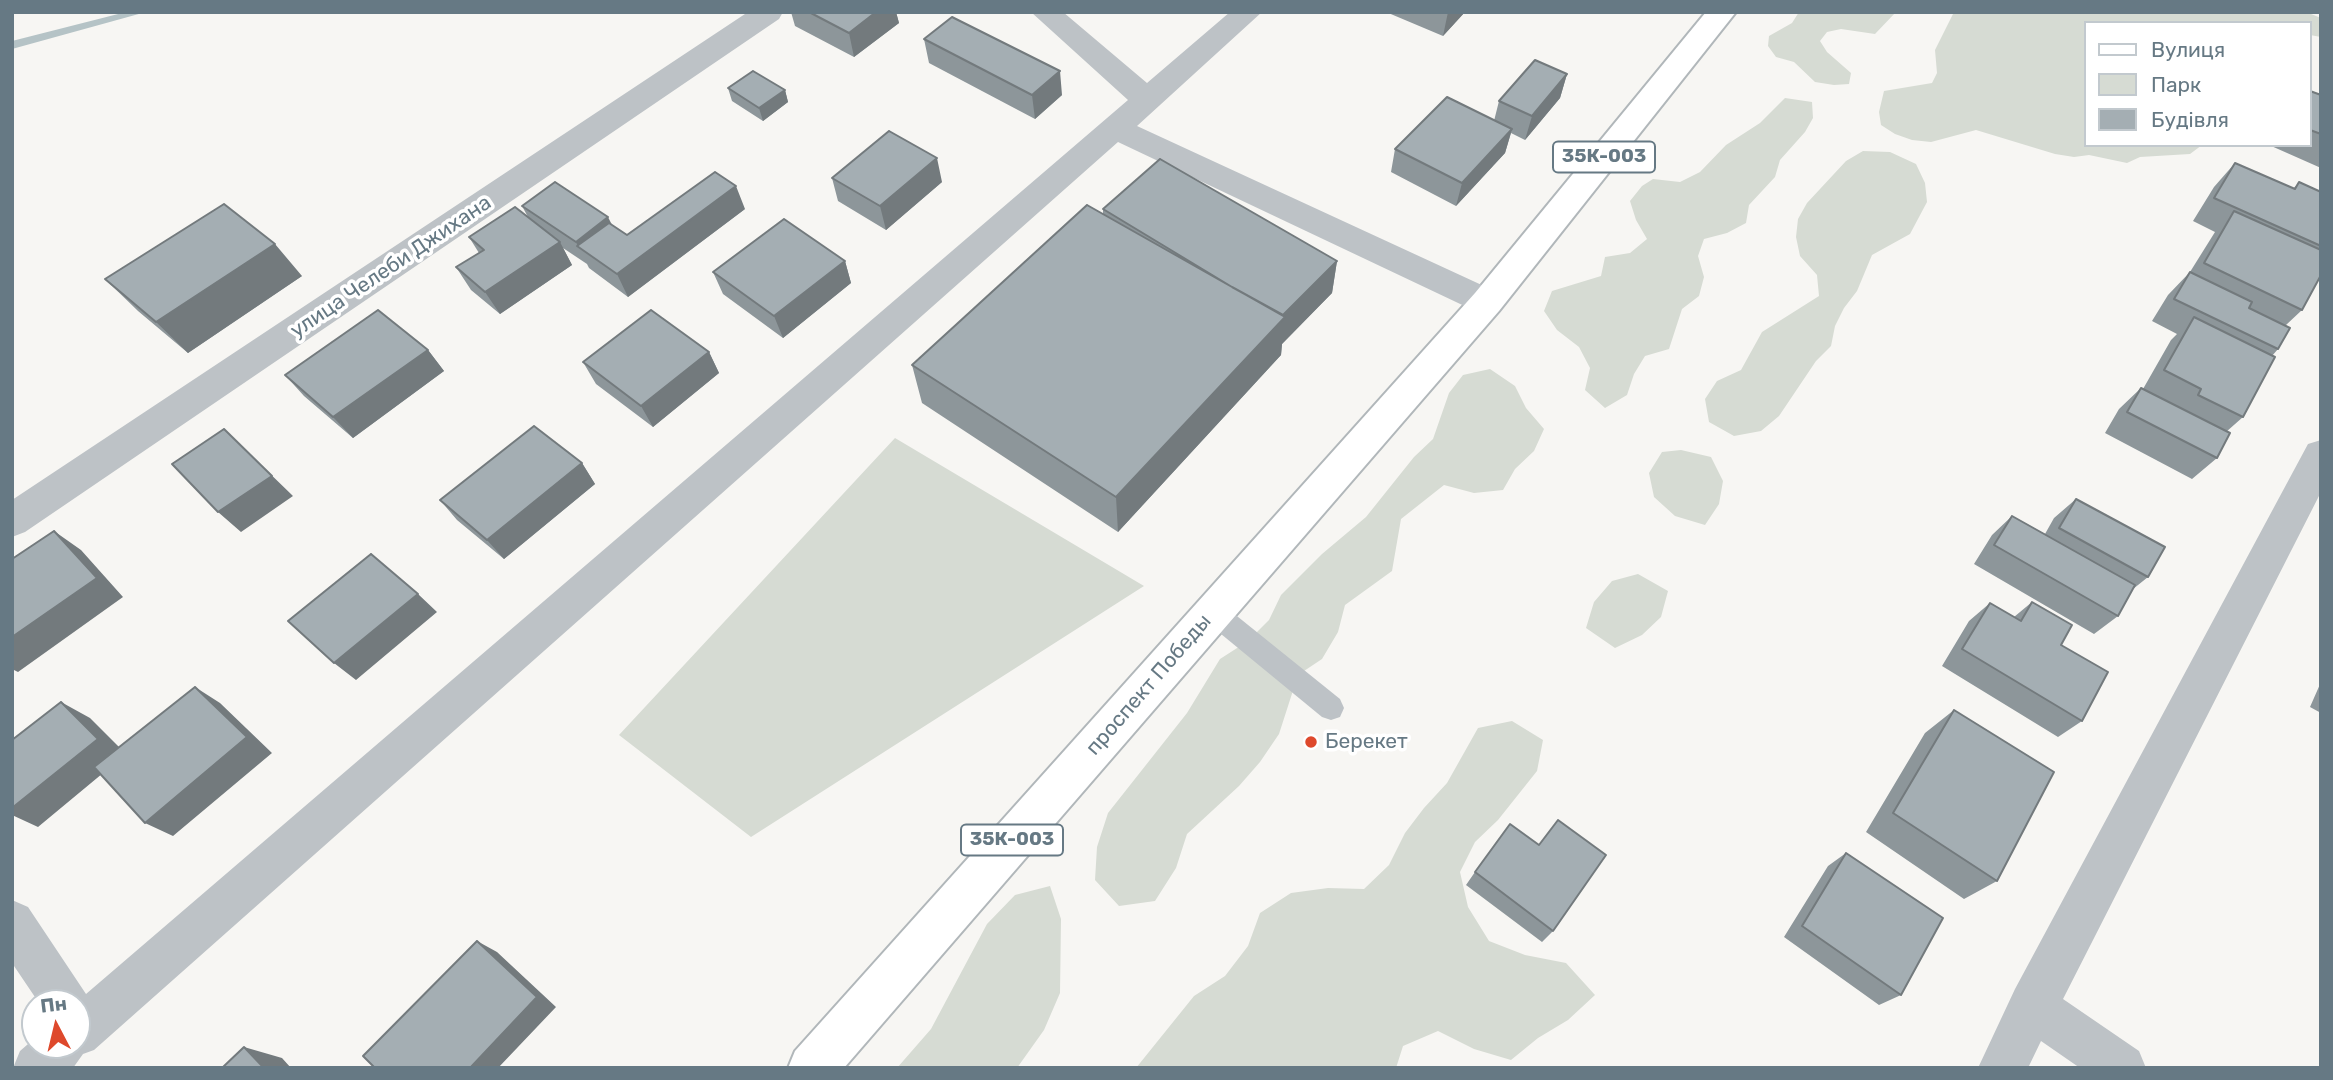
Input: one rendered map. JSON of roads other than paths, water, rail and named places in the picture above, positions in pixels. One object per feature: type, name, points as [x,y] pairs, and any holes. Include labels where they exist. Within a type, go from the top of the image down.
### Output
[{"type":"main road","name":"35К-003","points":[[1487,302],[1722,12]]},
{"type":"main road","name":"проспект Победы","points":[[812,1068],[1487,302]]},
{"type":"street","name":"улица Челеби Джихана","points":[[12,521],[769,12]]},
{"type":"street","points":[[1045,12],[1147,100]]},
{"type":"street","points":[[91,1010],[1248,12]]},
{"type":"street","points":[[1115,128],[1487,302]]},
{"type":"street","points":[[2002,1068],[2321,456]]},
{"type":"street","points":[[12,923],[51,989]]},
{"type":"street","points":[[2032,1006],[2122,1068]]},
{"type":"lane","points":[[1213,612],[1331,708]]},
{"type":"waterway","points":[[12,45],[141,12]]},
{"type":"place","name":"Берекет","points":[[1311,742]]}]
